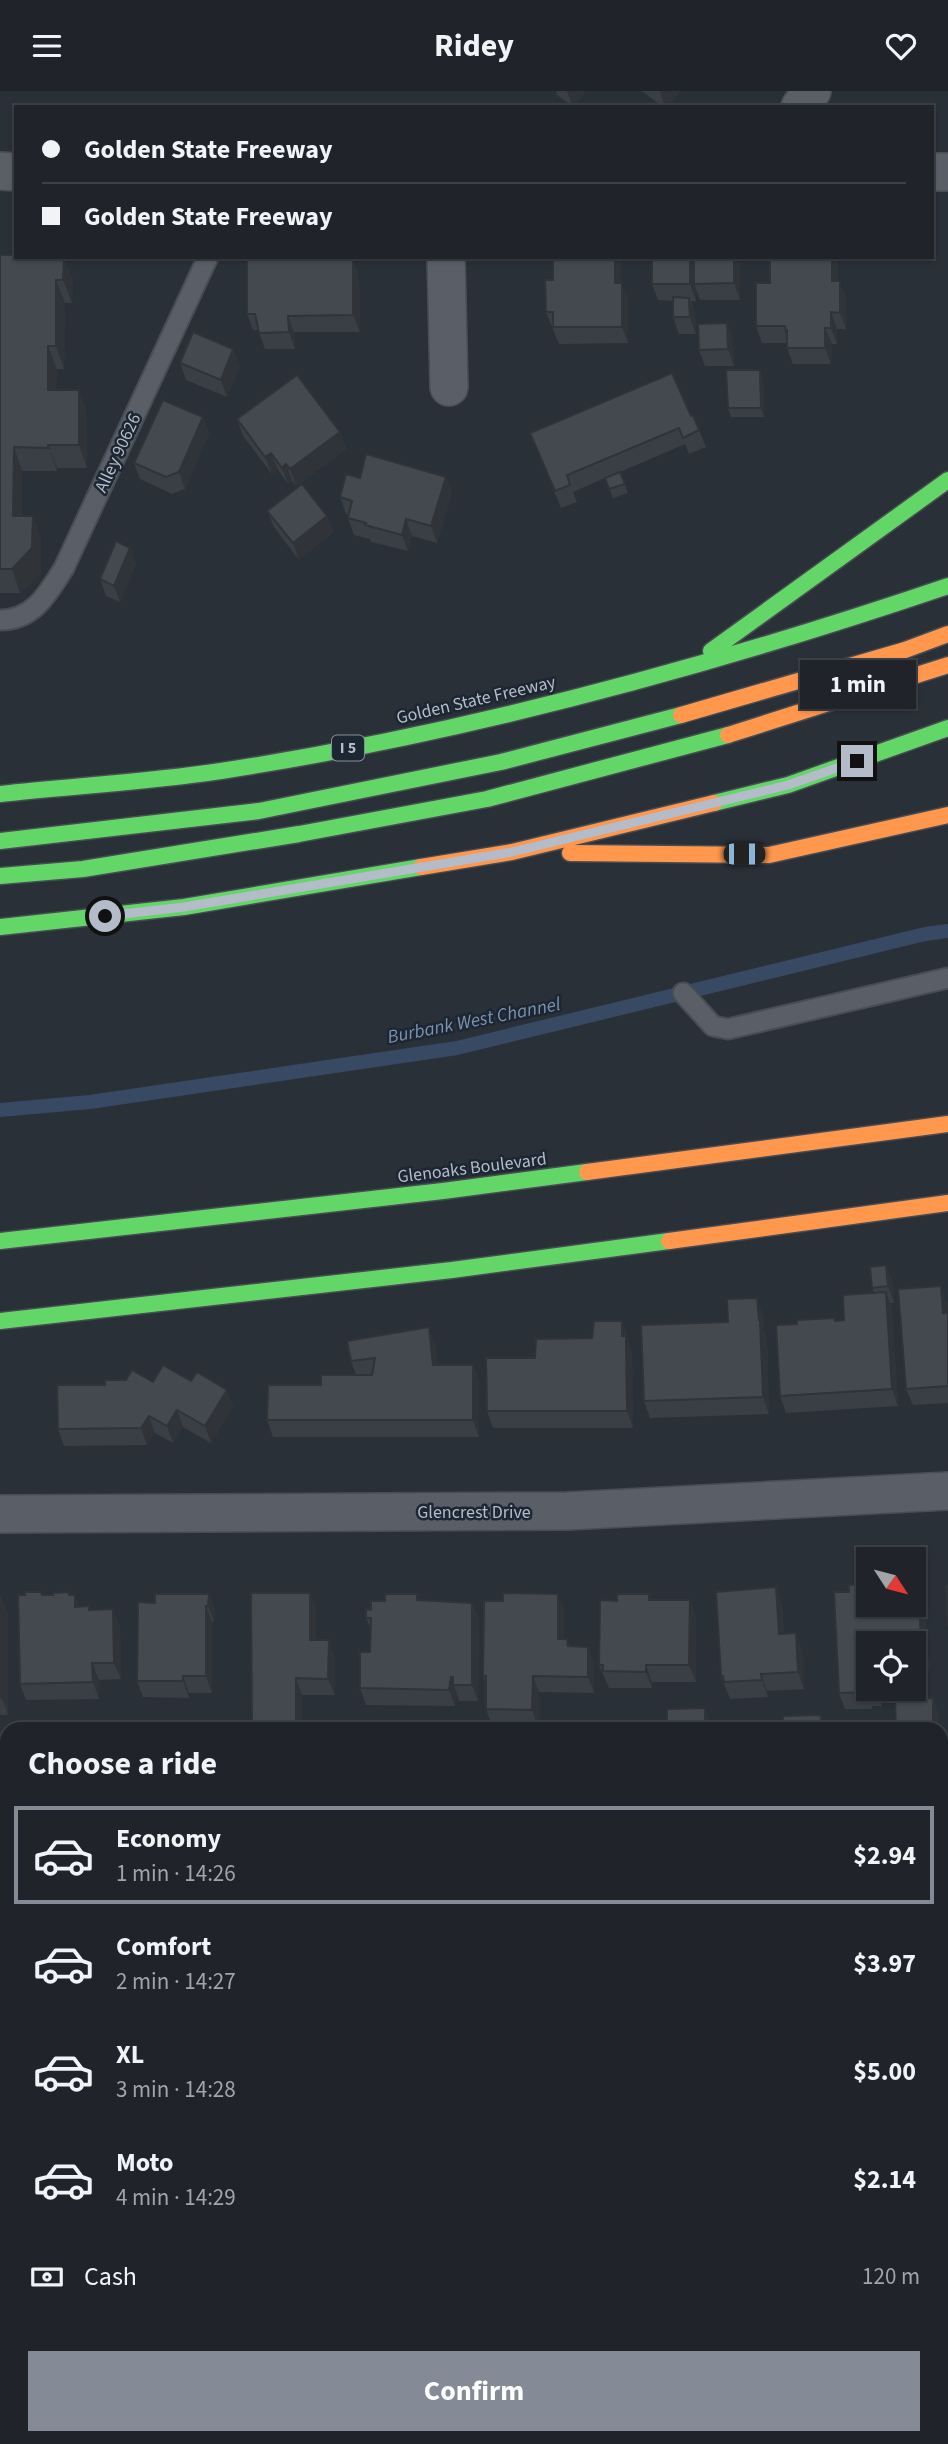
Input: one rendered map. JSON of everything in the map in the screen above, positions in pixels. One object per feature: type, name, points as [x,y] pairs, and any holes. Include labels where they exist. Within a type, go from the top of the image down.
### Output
[{"type":"main road","points":[[689,667],[948,480]]},
{"type":"main road","name":"Golden State Freeway","points":[[0,794],[220,771],[439,731],[689,667],[848,620],[948,586]]},
{"type":"main road","points":[[0,841],[259,811],[501,762],[729,703],[905,650],[948,634]]},
{"type":"main road","points":[[0,876],[96,867],[299,834],[487,799],[730,735],[948,665]]},
{"type":"main road","points":[[0,927],[184,907],[512,852],[788,785],[948,728]]},
{"type":"main road","points":[[512,852],[769,855],[948,814]]},
{"type":"main road","name":"Glenoaks Boulevard","points":[[0,1241],[443,1191],[948,1123]]},
{"type":"main road","points":[[0,1321],[452,1270],[948,1203]]},
{"type":"street","points":[[446,259],[449,387]]},
{"type":"street","name":"Glencrest Drive","points":[[0,1514],[568,1511],[948,1491]]},
{"type":"lane","name":"Alley 90626","points":[[0,620],[26,615],[46,598],[64,568],[207,259]]},
{"type":"lane","points":[[683,993],[713,1026],[728,1029],[948,978]]},
{"type":"building","points":[[0,255],[14,255],[14,259],[64,259],[63,280],[56,280],[56,346],[48,346],[48,390],[79,390],[79,445],[14,447],[13,516],[33,516],[32,548],[12,569],[0,569]]},
{"type":"building","points":[[247,259],[353,259],[353,315],[288,316],[289,332],[259,333],[255,314],[247,314]]},
{"type":"building","points":[[553,259],[615,259],[615,283],[622,283],[622,327],[553,327],[553,312],[546,312],[545,280],[553,280]]},
{"type":"building","points":[[652,259],[690,259],[690,284],[652,284]]},
{"type":"building","points":[[694,259],[734,259],[734,283],[694,284]]},
{"type":"building","points":[[770,259],[832,259],[832,281],[840,281],[840,313],[831,312],[831,328],[825,328],[825,348],[787,348],[785,326],[756,326],[756,283],[770,283]]},
{"type":"building","points":[[673,297],[689,298],[690,317],[673,317]]},
{"type":"building","points":[[727,323],[728,349],[699,350],[698,324]]},
{"type":"building","points":[[193,332],[233,349],[221,380],[180,363]]},
{"type":"building","points":[[726,370],[760,370],[761,408],[728,408]]},
{"type":"building","points":[[672,373],[699,430],[683,438],[679,428],[567,475],[570,485],[555,491],[530,433]]},
{"type":"building","points":[[297,375],[340,432],[290,469],[286,464],[282,468],[271,453],[265,457],[237,419]]},
{"type":"building","points":[[163,400],[203,417],[179,472],[166,477],[134,463]]},
{"type":"building","points":[[366,454],[446,477],[431,526],[406,519],[402,535],[348,518],[352,501],[340,497],[346,474],[360,478]]},
{"type":"building","points":[[620,472],[625,484],[609,489],[605,478]]},
{"type":"building","points":[[302,484],[327,516],[293,543],[267,511]]},
{"type":"building","points":[[116,541],[130,548],[114,586],[100,579]]},
{"type":"building","points":[[886,1265],[888,1286],[872,1288],[870,1267]]},
{"type":"building","points":[[941,1286],[943,1313],[948,1313],[948,1386],[906,1389],[898,1289]]},
{"type":"building","points":[[886,1292],[892,1389],[780,1396],[776,1325],[797,1324],[797,1320],[844,1320],[843,1295]]},
{"type":"building","points":[[757,1298],[763,1397],[644,1401],[641,1325],[728,1322],[727,1299]]},
{"type":"building","points":[[594,1321],[622,1321],[622,1336],[626,1336],[627,1411],[487,1411],[486,1358],[535,1358],[536,1339],[592,1338]]},
{"type":"building","points":[[429,1327],[433,1365],[473,1365],[473,1420],[267,1420],[268,1385],[321,1385],[321,1375],[372,1375],[375,1358],[351,1361],[347,1341]]},
{"type":"building","points":[[163,1365],[191,1381],[197,1372],[227,1390],[205,1426],[177,1410],[167,1426],[149,1416],[141,1428],[58,1429],[57,1385],[105,1385],[105,1380],[126,1380],[132,1370],[153,1382]]},
{"type":"building","points":[[849,1585],[856,1585],[856,1617],[920,1617],[920,1631],[856,1631],[856,1692],[839,1693],[834,1592],[849,1592]]},
{"type":"building","points":[[946,1586],[948,1586],[948,1627]]},
{"type":"building","points":[[776,1587],[779,1634],[796,1633],[798,1672],[761,1674],[762,1680],[724,1682],[721,1676],[716,1592]]},
{"type":"building","points":[[25,1592],[53,1595],[52,1593],[69,1592],[69,1595],[75,1595],[75,1607],[89,1606],[89,1610],[113,1609],[114,1663],[92,1663],[93,1682],[20,1684],[18,1595],[25,1595]]},
{"type":"building","points":[[251,1593],[310,1593],[310,1640],[329,1640],[328,1679],[296,1678],[296,1722],[252,1722]]},
{"type":"building","points":[[503,1593],[558,1594],[558,1639],[567,1639],[568,1646],[588,1647],[588,1677],[533,1676],[532,1710],[486,1709],[486,1676],[483,1676],[484,1601],[503,1601]]},
{"type":"building","points":[[155,1594],[209,1594],[206,1606],[206,1676],[183,1676],[183,1681],[137,1681],[138,1602],[155,1603]]},
{"type":"building","points":[[385,1594],[417,1594],[417,1600],[472,1603],[472,1685],[453,1685],[451,1677],[449,1690],[360,1688],[360,1652],[370,1652],[371,1618],[366,1618],[366,1609],[371,1610],[371,1601],[385,1601]]},
{"type":"building","points":[[617,1594],[649,1594],[649,1600],[690,1600],[689,1665],[646,1665],[646,1672],[603,1671],[603,1665],[599,1665],[600,1600],[617,1601]]},
{"type":"building","points":[[1,1597],[2,1698],[0,1698]]},
{"type":"building","points":[[926,1698],[933,1698],[933,1722],[896,1722],[895,1701],[926,1701]]},
{"type":"building","points":[[705,1708],[705,1722],[667,1722],[667,1709]]},
{"type":"building","points":[[821,1715],[821,1722],[783,1722],[783,1716]]},
{"type":"building","points":[[202,1721],[239,1721],[239,1722]]},
{"type":"building","points":[[551,1721],[589,1721],[589,1722]]},
{"type":"waterway","name":"Burbank West Channel","points":[[0,1110],[90,1102],[457,1048],[925,934],[948,931]]},
{"type":"traffic: fast","points":[[711,651],[948,480]]},
{"type":"traffic: fast","points":[[0,794],[221,771],[406,737],[497,717],[679,670],[948,586]]},
{"type":"traffic: fast","points":[[0,841],[259,811],[501,762],[681,715]]},
{"type":"traffic: fast","points":[[714,803],[788,785],[948,728]]},
{"type":"traffic: fast","points":[[0,876],[83,869],[299,834],[487,799],[728,735]]},
{"type":"traffic: fast","points":[[0,927],[184,907],[421,867]]},
{"type":"traffic: fast","points":[[0,1241],[587,1172]]},
{"type":"traffic: fast","points":[[0,1321],[452,1270],[669,1241]]},
{"type":"traffic: slow","points":[[681,715],[905,650],[948,634]]},
{"type":"traffic: slow","points":[[728,735],[948,665]]},
{"type":"traffic: slow","points":[[421,867],[512,852],[714,803]]},
{"type":"traffic: slow","points":[[570,853],[769,855],[948,815]]},
{"type":"traffic: slow","points":[[587,1172],[948,1124]]},
{"type":"traffic: slow","points":[[669,1241],[948,1203]]},
{"type":"route","points":[[105,916],[184,907],[512,852],[788,785],[857,761]]}]
